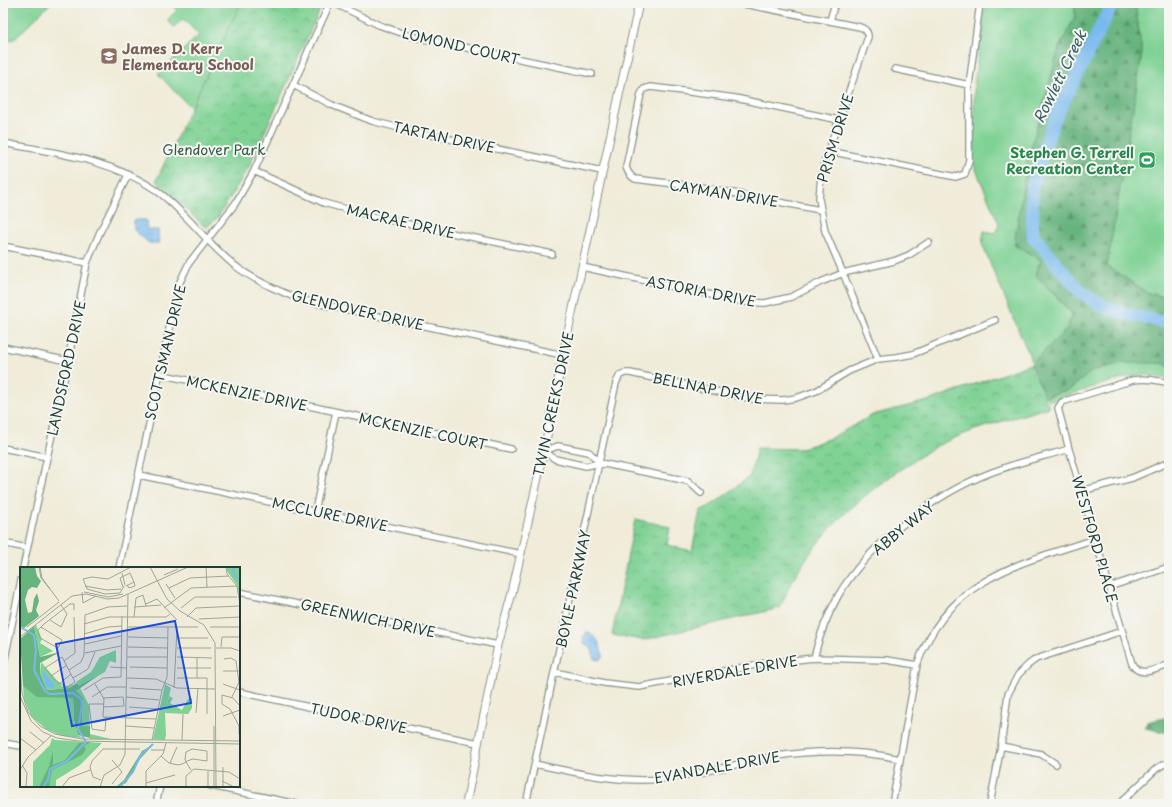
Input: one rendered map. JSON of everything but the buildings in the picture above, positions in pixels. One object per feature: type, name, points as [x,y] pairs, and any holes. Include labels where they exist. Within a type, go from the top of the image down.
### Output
[{"type":"street","name":"SCOTTSMAN DRIVE","points":[[120,567],[178,286],[189,263],[235,204],[254,171],[330,3]]},
{"type":"street","name":"LOMOND COURT","points":[[334,3],[379,25],[410,36],[592,74]]},
{"type":"street","name":"TWIN CREEKS DRIVE","points":[[466,804],[498,645],[521,554],[544,451],[638,3]]},
{"type":"street","points":[[738,3],[830,20],[835,3]]},
{"type":"street","points":[[829,152],[956,177],[962,176],[966,171],[969,160],[969,85],[980,3]]},
{"type":"street","name":"PRISM DRIVE","points":[[830,20],[860,26],[866,30],[868,37],[821,175],[819,199],[820,210],[825,231],[878,359]]},
{"type":"street","points":[[895,69],[969,85]]},
{"type":"street","name":"TARTAN DRIVE","points":[[293,85],[332,105],[372,121],[407,130],[602,171]]},
{"type":"street","name":"CAYMAN DRIVE","points":[[820,210],[707,188],[635,179],[629,174],[626,167],[641,94],[647,88],[675,90],[735,98],[840,120]]},
{"type":"street","name":"GLENDOVER DRIVE","points":[[3,143],[90,161],[141,181],[161,194],[233,264],[251,276],[281,292],[302,300],[563,355]]},
{"type":"street","name":"MACRAE DRIVE","points":[[254,171],[324,203],[351,211],[552,254]]},
{"type":"street","name":"LANDSFORD DRIVE","points":[[23,567],[68,361],[87,263],[99,234],[128,175]]},
{"type":"street","name":"ASTORIA DRIVE","points":[[582,267],[745,302],[773,302],[791,297],[843,273],[894,261],[909,255],[929,242]]},
{"type":"street","points":[[3,246],[87,263]]},
{"type":"street","name":"BELLNAP DRIVE","points":[[620,375],[630,373],[753,399],[783,400],[796,398],[816,391],[849,371],[878,359],[913,354],[995,320]]},
{"type":"street","points":[[3,347],[68,361]]},
{"type":"street","name":"MCKENZIE DRIVE","points":[[159,374],[336,412]]},
{"type":"street","name":"BOYLE PARKWAY","points":[[526,804],[616,383],[620,375]]},
{"type":"street","name":"WESTFORD PLACE","points":[[1169,383],[1143,378],[1133,380],[1065,401],[1059,405],[1058,412],[1132,664],[1138,671],[1146,672],[1169,665]]},
{"type":"street","points":[[315,511],[336,412]]},
{"type":"street","name":"MCKENZIE COURT","points":[[336,412],[511,449]]},
{"type":"street","points":[[544,451],[558,446],[589,452],[600,463]]},
{"type":"street","points":[[3,448],[47,457]]},
{"type":"street","name":"ABBY WAY","points":[[814,658],[824,624],[838,595],[853,574],[871,554],[915,515],[961,486],[1001,469],[1069,449]]},
{"type":"street","points":[[544,451],[555,460],[586,466],[600,463],[688,481],[701,493]]},
{"type":"street","points":[[1081,491],[1132,478],[1169,462]]},
{"type":"street","name":"MCCLURE DRIVE","points":[[138,475],[521,554]]},
{"type":"street","points":[[892,804],[917,665],[922,649],[930,633],[941,618],[970,590],[988,579],[1026,562],[1095,539]]},
{"type":"street","points":[[3,543],[27,548]]},
{"type":"street","points":[[1109,587],[1169,567]]},
{"type":"street","points":[[3,668],[6,643],[20,584]]},
{"type":"street","name":"GREENWICH DRIVE","points":[[240,592],[498,645]]},
{"type":"street","points":[[990,804],[1001,746],[1008,694],[1012,684],[1021,671],[1036,659],[1047,654],[1122,631]]},
{"type":"street","name":"RIVERDALE DRIVE","points":[[555,672],[604,683],[639,687],[752,665],[814,658],[887,660],[917,665]]},
{"type":"street","name":"TUDOR DRIVE","points":[[240,692],[478,743]]},
{"type":"street","points":[[3,743],[20,746]]},
{"type":"street","points":[[1001,746],[1041,754],[1056,764]]},
{"type":"street","name":"EVANDALE DRIVE","points":[[535,764],[609,779],[627,780],[662,779],[776,756],[805,753],[864,753],[900,759]]},
{"type":"street","points":[[1119,804],[1156,769],[1164,764],[1169,764]]},
{"type":"street","points":[[156,804],[160,787]]},
{"type":"street","points":[[216,787],[297,804]]},
{"type":"green space","points":[[3,3],[51,3],[16,38],[3,43]]},
{"type":"green space","points":[[170,3],[241,3],[191,108],[158,74],[199,35],[183,19],[174,27],[167,20],[177,10]]},
{"type":"green space","name":"Glendover Park","points":[[241,3],[323,3],[249,167],[218,217],[206,228],[156,181]]},
{"type":"green space","points":[[985,3],[1075,3],[1075,17],[1059,48],[1041,260],[1035,274],[1072,314],[1068,328],[1033,364],[982,244],[984,231],[995,233],[999,224],[974,165],[974,85]]},
{"type":"green space","points":[[1075,3],[1135,3],[1142,53],[1107,266],[1148,293],[1169,298],[1169,366],[1162,363],[1121,363],[1092,371],[1070,389],[979,419],[700,560],[784,449],[802,449],[831,438],[873,415],[928,401],[1031,364],[1068,328],[1072,313],[1035,274],[1041,260],[1014,245],[1027,162],[1059,48],[1075,17]]},
{"type":"green space","name":"Stephen G. Terrell Recreation Center","points":[[1135,3],[1169,3],[1169,298],[1148,293],[1107,266],[1142,53]]},
{"type":"green space","points":[[1120,363],[1162,363],[1169,366],[1169,379],[1146,375],[1129,376],[1049,401],[1047,396],[1070,389],[1092,371]]},
{"type":"green space","points":[[1031,364],[1049,407],[978,429],[950,440],[937,446],[888,478],[843,516],[816,545],[792,581],[780,608],[643,640],[612,635],[635,519],[670,527],[667,545],[692,551],[700,511],[715,503],[750,476],[757,448],[802,449],[831,438],[873,415],[928,401]]},
{"type":"green space","points":[[1169,717],[1169,733],[1145,728],[1147,722]]},
{"type":"water","points":[[134,220],[146,220],[147,230],[158,230],[159,243],[149,243],[134,230]]},
{"type":"water","points":[[586,632],[590,632],[591,635],[593,635],[598,641],[603,655],[603,657],[599,660],[594,659],[593,652],[590,647],[584,643],[583,636],[586,636]]},
{"type":"waterway","name":"Rowlett Creek","points":[[1113,3],[1056,117],[1042,153],[1032,189],[1033,236],[1080,291],[1104,307],[1135,316],[1169,323]]},
{"type":"place","name":"James D. Kerr Elementary School","points":[[109,56]]},
{"type":"place","name":"Stephen G. Terrell Recreation Center","points":[[1147,160]]}]
